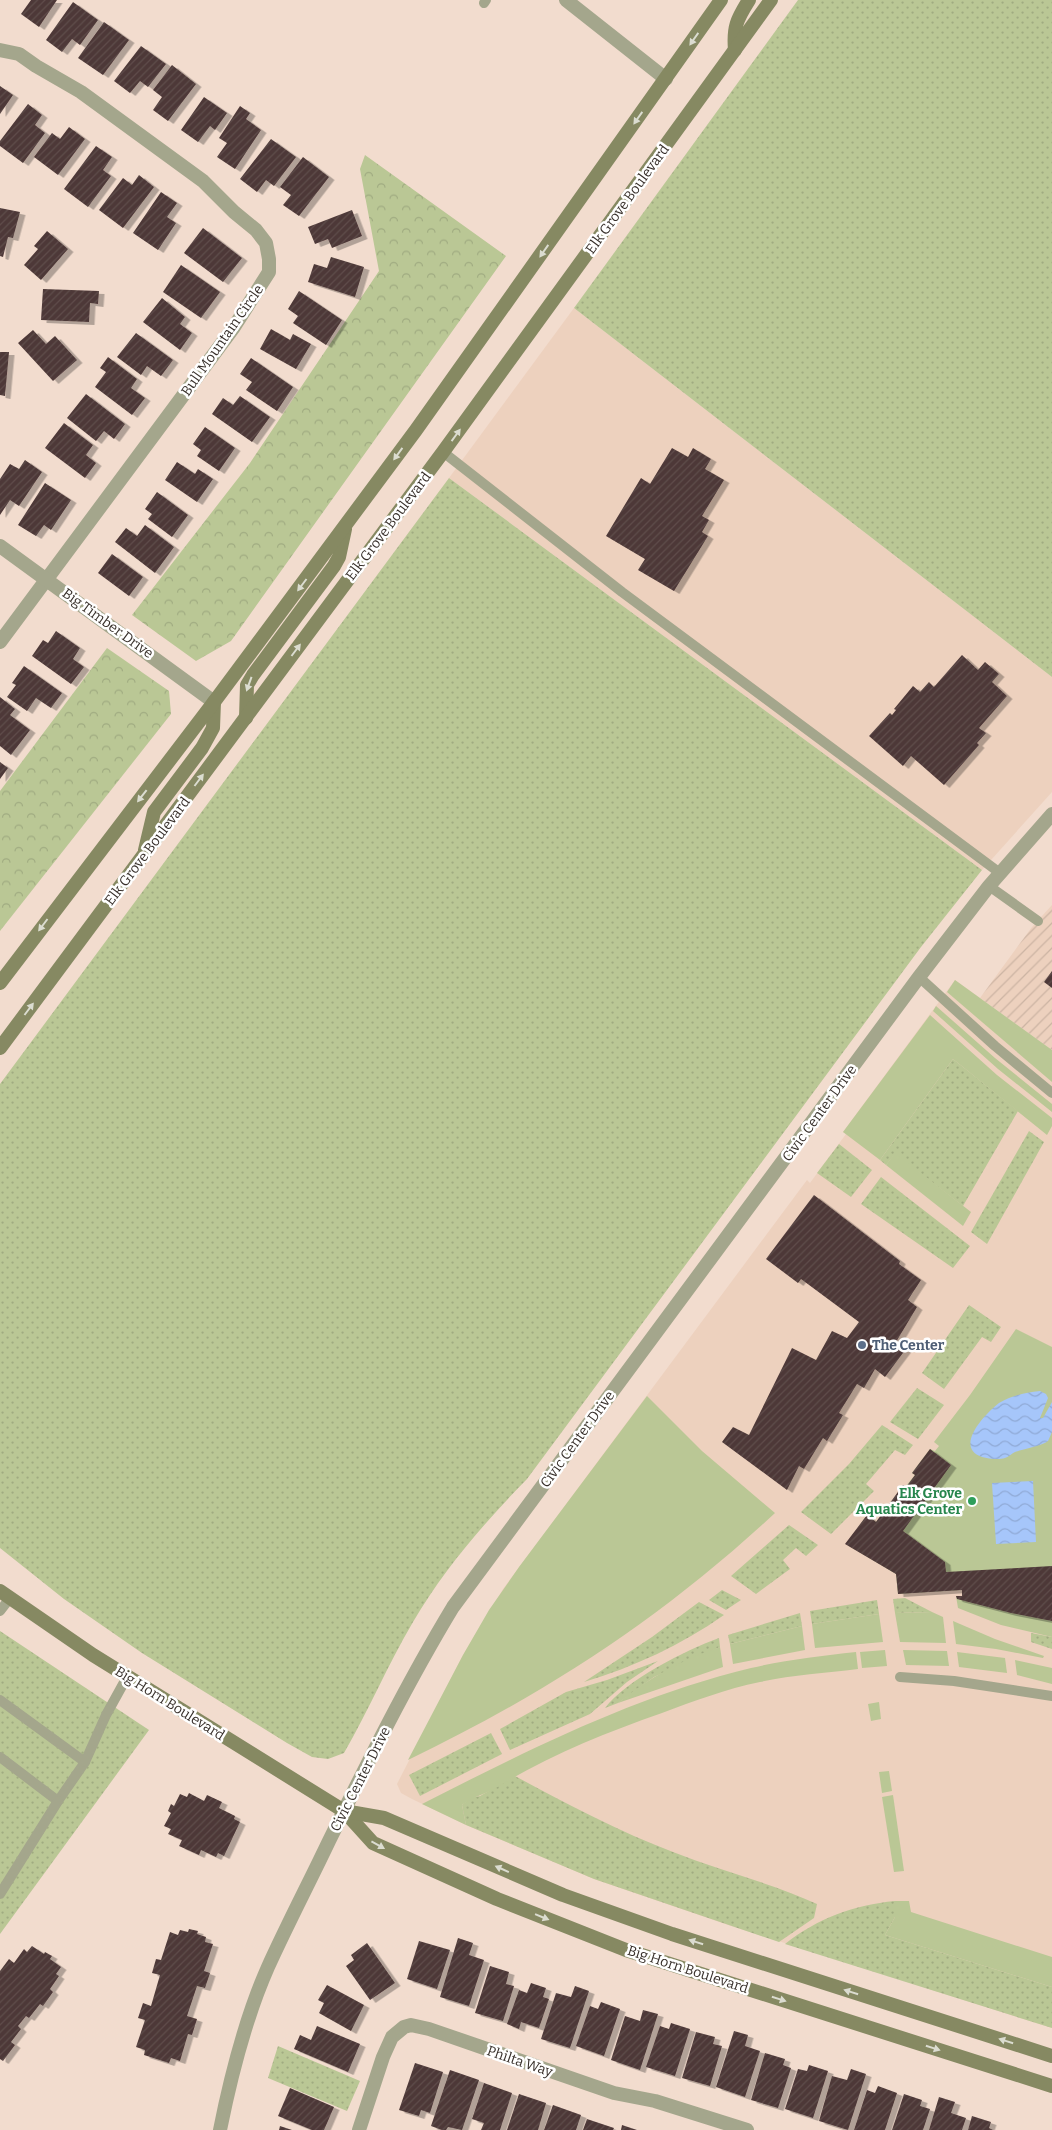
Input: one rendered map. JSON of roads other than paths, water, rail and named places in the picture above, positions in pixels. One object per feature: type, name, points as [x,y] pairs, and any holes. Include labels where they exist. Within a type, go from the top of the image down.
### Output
[{"type":"main road","points":[[0,983],[214,702],[416,430],[721,0]]},
{"type":"main road","points":[[735,50],[734,32],[737,19],[749,0]]},
{"type":"main road","name":"Elk Grove Boulevard","points":[[0,1048],[443,452],[771,0]]},
{"type":"main road","points":[[246,718],[247,685],[334,566],[343,542],[346,525]]},
{"type":"main road","points":[[143,856],[154,812],[202,748],[213,728],[214,702]]},
{"type":"main road","name":"Big Horn Boulevard","points":[[5,1594],[128,1677],[344,1811],[373,1843],[497,1899],[626,1950],[1052,2086]]},
{"type":"main road","name":"Big Horn Boulevard","points":[[344,1811],[384,1818],[562,1895],[663,1931],[1052,2056]]},
{"type":"street","points":[[566,0],[666,79]]},
{"type":"street","name":"Bull Mountain Circle","points":[[0,50],[18,54],[81,92],[203,181],[234,212],[256,230],[266,243],[269,258],[269,272],[239,320],[0,642]]},
{"type":"street","name":"Big Timber Drive","points":[[0,546],[47,578],[214,702]]},
{"type":"street","name":"Civic Center Drive","points":[[220,2130],[228,2088],[245,2028],[268,1968],[405,1691],[454,1608],[919,977],[989,886],[1052,814]]},
{"type":"street","name":"Philta Way","points":[[358,2130],[387,2046],[397,2031],[411,2025],[429,2029],[614,2093],[655,2101],[748,2130]]},
{"type":"lane","points":[[443,452],[622,592],[1000,873]]},
{"type":"lane","points":[[989,886],[1038,921]]},
{"type":"lane","points":[[919,977],[995,1046],[1052,1093]]},
{"type":"lane","points":[[0,1611],[5,1594]]},
{"type":"lane","points":[[0,1894],[58,1800],[84,1762],[106,1714],[128,1677]]},
{"type":"lane","points":[[900,1677],[954,1682],[1052,1696]]},
{"type":"lane","points":[[0,1700],[84,1762]]},
{"type":"lane","points":[[0,1757],[58,1800]]},
{"type":"water","points":[[1040,1391],[1046,1394],[1048,1398],[1040,1418],[1043,1418],[1052,1402],[1052,1432],[1048,1441],[1015,1452],[1003,1459],[985,1458],[974,1452],[971,1446],[971,1438],[980,1422],[993,1408],[1014,1396]]},
{"type":"water","points":[[1033,1481],[1036,1542],[996,1544],[992,1483]]},
{"type":"place","name":"The Center","points":[[862,1345]]},
{"type":"place","name":"Elk Grove Aquatics Center","points":[[972,1501]]}]
